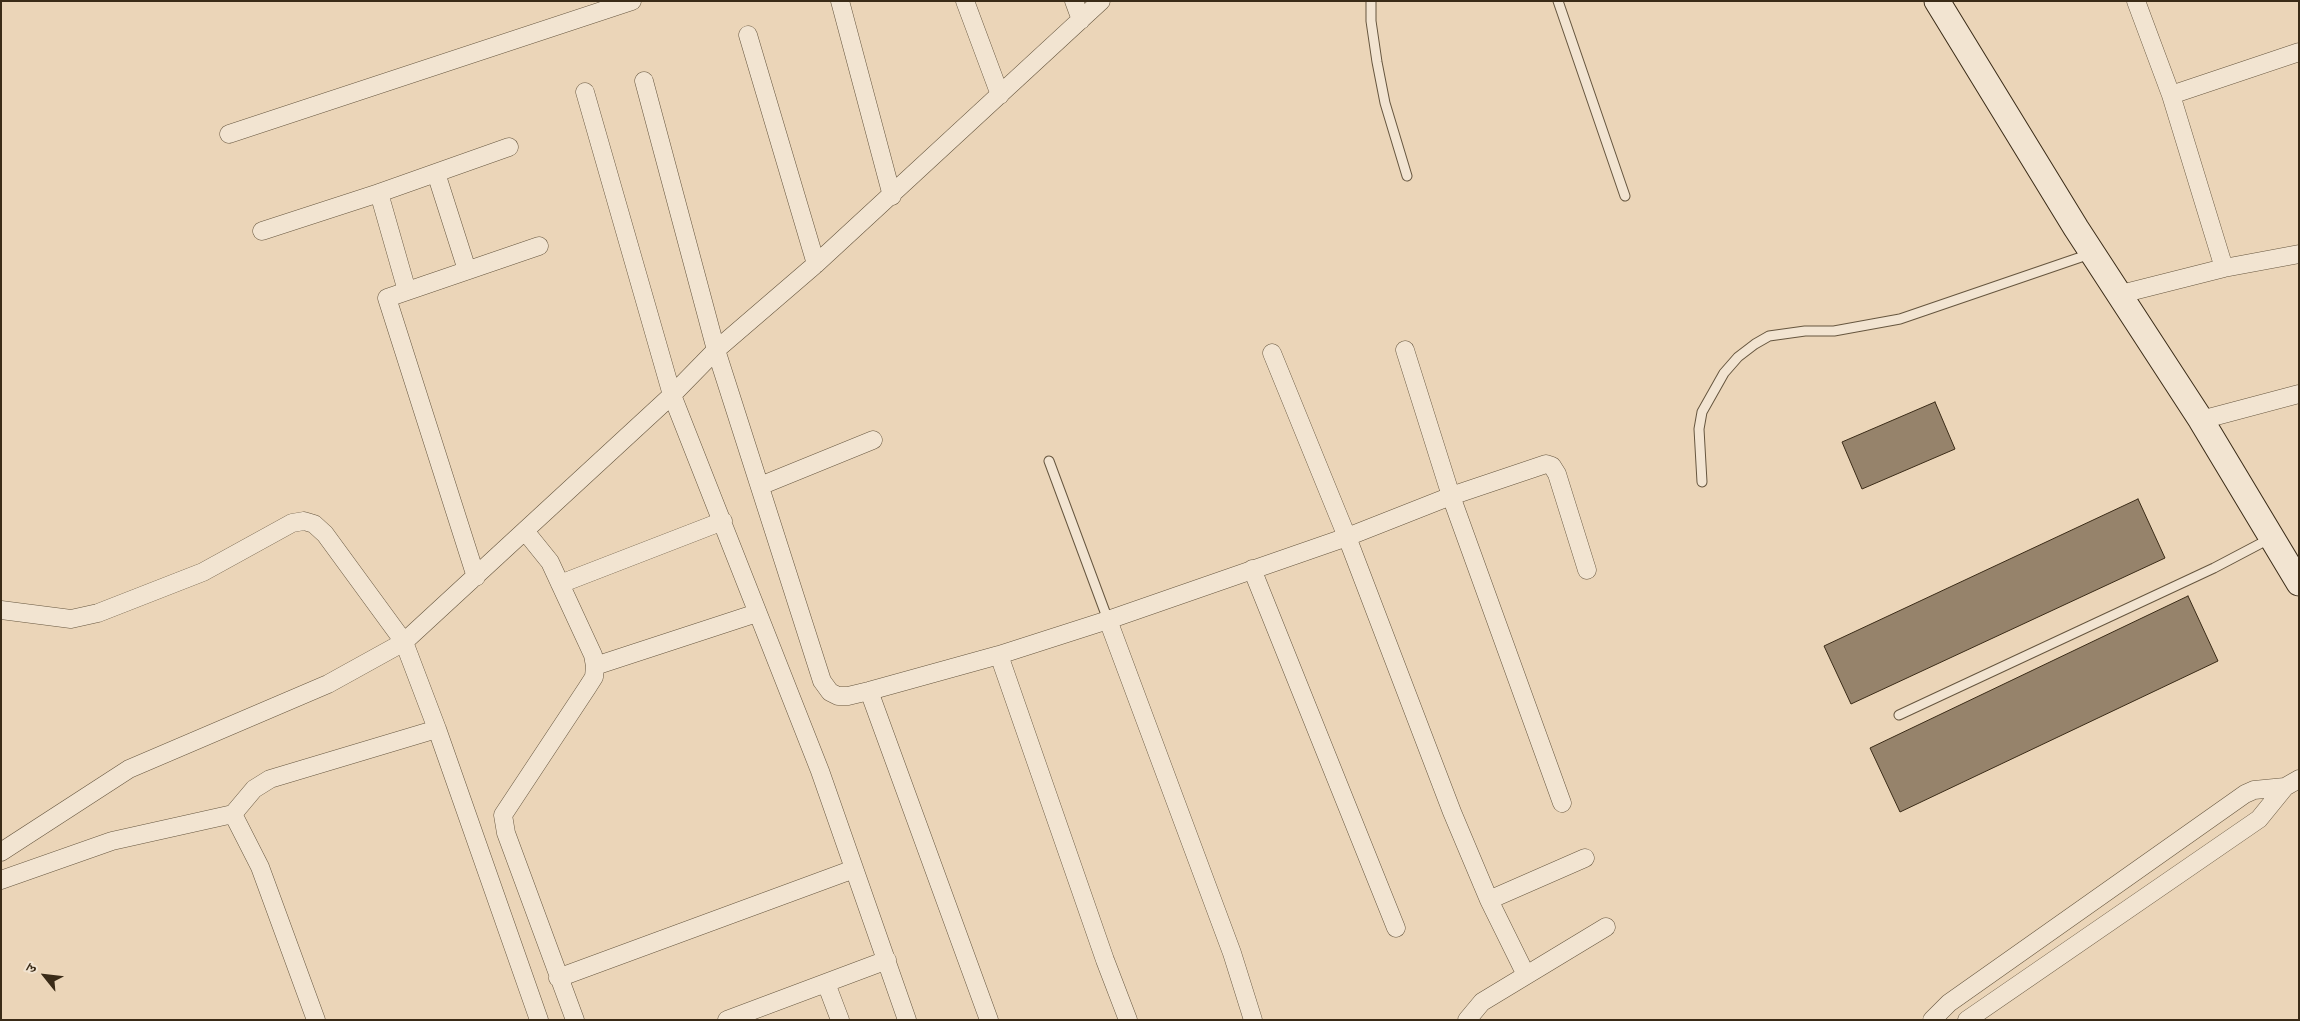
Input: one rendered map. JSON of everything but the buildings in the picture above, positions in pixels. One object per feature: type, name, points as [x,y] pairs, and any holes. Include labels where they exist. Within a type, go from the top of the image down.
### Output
[{"type":"street","points":[[229,134],[632,1]]},
{"type":"street","points":[[840,1],[892,196]]},
{"type":"street","points":[[965,1],[1000,96]]},
{"type":"street","points":[[1074,1],[1081,20]]},
{"type":"street","points":[[1,852],[129,769],[328,684],[404,642],[672,395],[716,350],[892,196],[1101,1]]},
{"type":"street","points":[[1937,1],[2093,253],[2201,420],[2299,583]]},
{"type":"street","points":[[2136,1],[2171,95],[2224,268]]},
{"type":"street","points":[[748,36],[816,264]]},
{"type":"street","points":[[2171,95],[2299,52]]},
{"type":"street","points":[[644,81],[716,350],[822,681],[830,692],[838,696],[848,696],[999,655],[1108,620],[1347,537],[1451,496],[1546,464],[1552,466],[1557,474],[1586,570]]},
{"type":"street","points":[[585,92],[672,395],[723,520],[757,613],[820,771],[907,1020]]},
{"type":"street","points":[[262,231],[379,193],[509,147]]},
{"type":"street","points":[[436,173],[467,270]]},
{"type":"street","points":[[379,193],[407,291]]},
{"type":"street","points":[[476,577],[387,298],[539,246]]},
{"type":"street","points":[[2121,294],[2224,268],[2299,254]]},
{"type":"street","points":[[1405,350],[1451,496],[1562,803]]},
{"type":"street","points":[[1272,353],[1347,537],[1452,812],[1489,900],[1526,975]]},
{"type":"street","points":[[2201,420],[2299,394]]},
{"type":"street","points":[[760,486],[874,440]]},
{"type":"street","points":[[560,584],[723,520]]},
{"type":"street","points":[[1,610],[70,619],[98,613],[204,572],[292,523],[304,521],[314,524],[325,534],[404,642],[437,729],[540,1020]]},
{"type":"street","points":[[525,531],[550,562],[593,655],[595,666],[594,677],[503,815],[506,833],[575,1020]]},
{"type":"street","points":[[1252,569],[1396,928]]},
{"type":"street","points":[[595,666],[757,613]]},
{"type":"street","points":[[1108,620],[1228,944],[1254,1020]]},
{"type":"street","points":[[999,655],[1101,951],[1128,1020]]},
{"type":"street","points":[[869,691],[989,1020]]},
{"type":"street","points":[[1,880],[112,841],[233,814],[241,802],[254,789],[270,779],[437,729]]},
{"type":"street","points":[[1932,1020],[1949,1003],[2245,794],[2254,790],[2292,783]]},
{"type":"street","points":[[1967,1020],[2259,819],[2292,783]]},
{"type":"street","points":[[233,814],[260,867],[316,1020]]},
{"type":"street","points":[[1489,900],[1585,858]]},
{"type":"street","points":[[558,978],[854,869]]},
{"type":"street","points":[[1467,1020],[1482,1002],[1606,927]]},
{"type":"street","points":[[728,1020],[887,960]]},
{"type":"street","points":[[826,983],[840,1020]]},
{"type":"lane","points":[[1371,1],[1371,21],[1379,70],[1407,176]]},
{"type":"lane","points":[[1558,1],[1625,196]]},
{"type":"lane","points":[[1702,482],[1699,429],[1702,412],[1724,373],[1738,357],[1755,344],[1769,336],[1805,331],[1834,332],[1900,319],[2093,253]]},
{"type":"lane","points":[[1049,461],[1108,620]]},
{"type":"lane","points":[[1899,716],[2214,568],[2271,538]]}]
